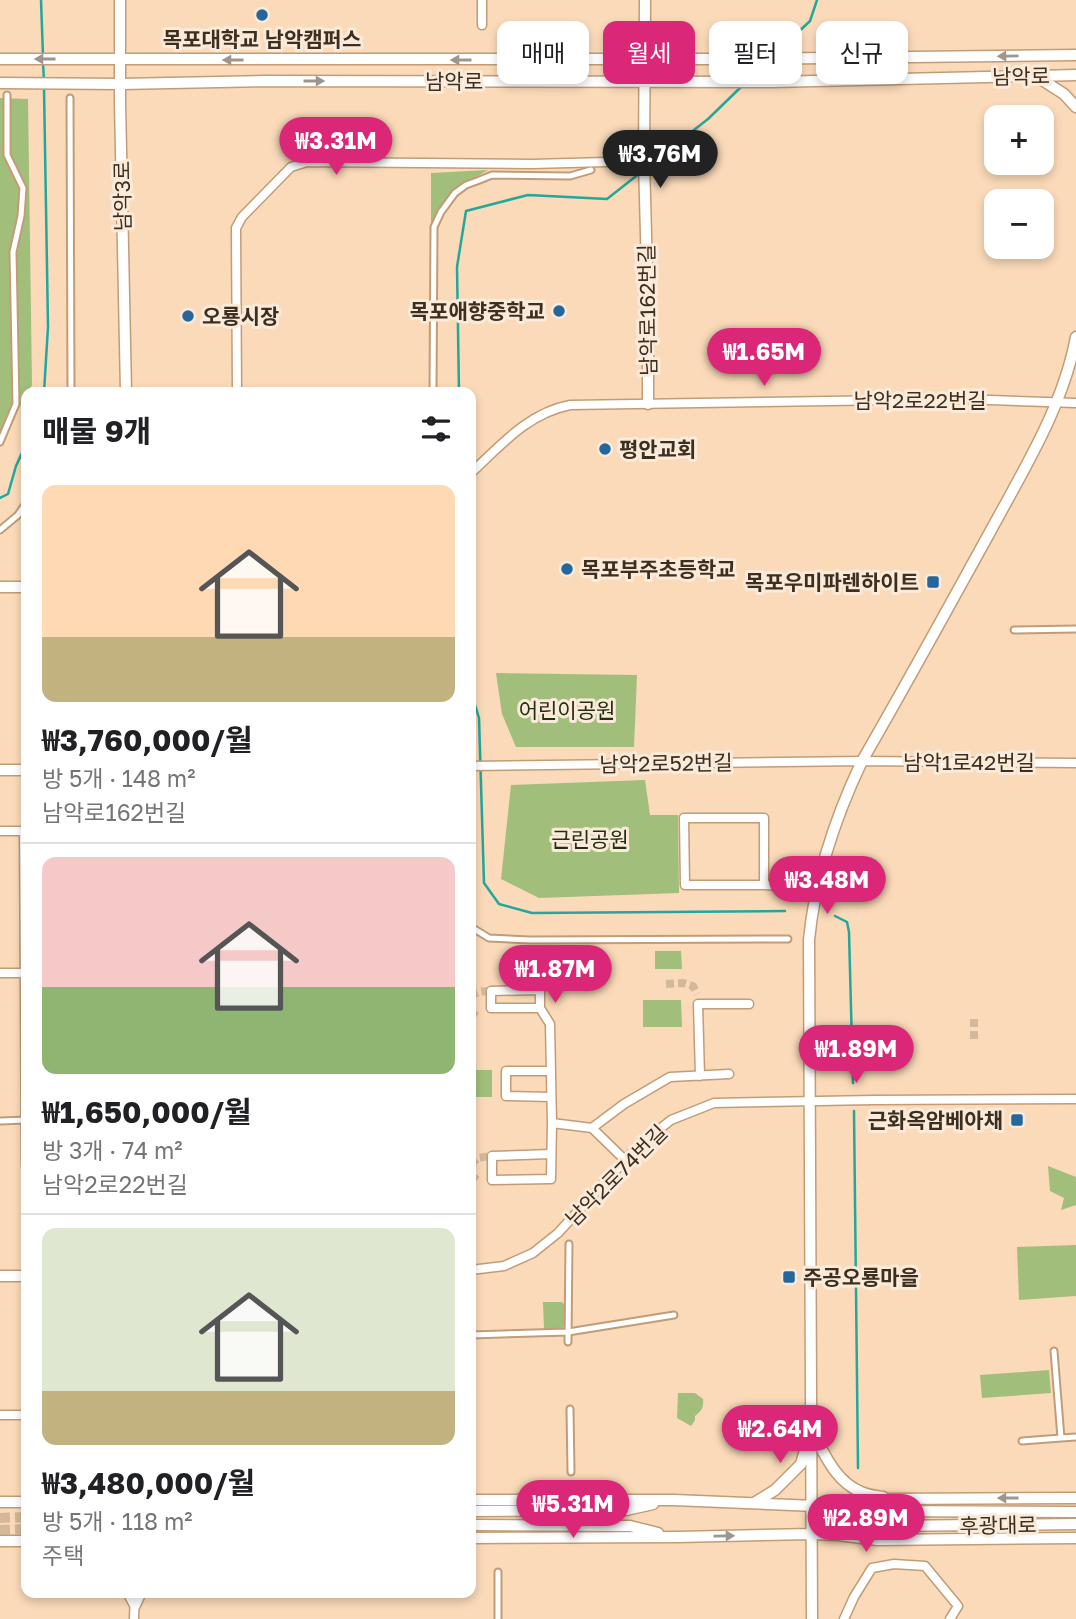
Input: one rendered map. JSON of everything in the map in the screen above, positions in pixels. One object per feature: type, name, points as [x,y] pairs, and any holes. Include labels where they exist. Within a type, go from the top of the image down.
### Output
[{"type":"street","name":"남악3로","points":[[120,0],[126,387]]},
{"type":"street","points":[[482,0],[482,25]]},
{"type":"street","points":[[645,0],[645,21]]},
{"type":"street","name":"남악로","points":[[695,59],[1076,55]]},
{"type":"street","name":"남악로","points":[[0,59],[603,59]]},
{"type":"street","name":"남악로","points":[[695,81],[1076,75]]},
{"type":"street","points":[[1035,76],[1064,94],[1076,107]]},
{"type":"street","name":"남악로","points":[[0,83],[603,82]]},
{"type":"street","points":[[237,387],[236,229],[242,217],[291,167],[306,162],[644,163],[645,84]]},
{"type":"street","points":[[0,442],[16,404],[13,252],[21,216],[23,188],[7,155],[7,95]]},
{"type":"street","points":[[70,98],[71,387]]},
{"type":"street","name":"남악로162번길","points":[[644,163],[648,404]]},
{"type":"street","points":[[433,387],[434,227],[441,212],[455,193],[466,185],[492,175],[570,176],[591,170]]},
{"type":"street","points":[[812,1619],[809,940],[816,888],[846,794],[1021,475],[1057,403],[1068,374],[1076,337]]},
{"type":"street","name":"남악2로22번길","points":[[476,468],[524,425],[557,408],[582,404],[962,399],[1076,403]]},
{"type":"street","points":[[0,530],[21,510]]},
{"type":"street","points":[[0,587],[21,587]]},
{"type":"street","points":[[1014,630],[1076,629]]},
{"type":"street","name":"남악1로42번길","points":[[862,761],[1076,763]]},
{"type":"street","name":"남악2로52번길","points":[[476,766],[862,761]]},
{"type":"street","points":[[0,770],[21,770]]},
{"type":"street","points":[[764,885],[764,818],[684,818],[685,885],[816,888]]},
{"type":"street","points":[[0,831],[21,831]]},
{"type":"street","points":[[476,930],[489,938],[530,940],[788,939]]},
{"type":"street","points":[[0,973],[21,973]]},
{"type":"street","points":[[540,1008],[491,1008],[491,991],[540,990],[540,1008],[550,1024],[552,1123],[551,1179],[492,1180],[492,1156],[551,1154]]},
{"type":"street","points":[[697,994],[700,1076]]},
{"type":"street","points":[[698,1004],[749,1004]]},
{"type":"street","points":[[551,1071],[506,1071],[506,1096],[551,1097]]},
{"type":"street","points":[[592,1128],[624,1104],[670,1077],[729,1074]]},
{"type":"street","name":"남악2로74번길","points":[[476,1269],[505,1266],[533,1253],[558,1233],[636,1148],[671,1120],[714,1103],[1076,1099]]},
{"type":"street","points":[[0,1121],[21,1120]]},
{"type":"street","points":[[552,1123],[592,1128],[625,1161]]},
{"type":"street","points":[[568,1342],[569,1244]]},
{"type":"street","points":[[0,1276],[21,1276]]},
{"type":"street","points":[[476,1335],[568,1332],[674,1315]]},
{"type":"street","points":[[1054,1350],[1061,1438]]},
{"type":"street","points":[[570,1409],[571,1472]]},
{"type":"street","points":[[0,1415],[21,1415]]},
{"type":"street","points":[[811,1429],[828,1463],[842,1479],[860,1492],[890,1499]]},
{"type":"street","points":[[752,1503],[775,1490],[801,1464],[811,1429]]},
{"type":"street","points":[[1022,1441],[1076,1437]]},
{"type":"street","name":"후광대로","points":[[838,1507],[890,1499],[1076,1498]]},
{"type":"street","name":"후광대로","points":[[476,1500],[674,1500],[888,1511],[1076,1513]]},
{"type":"street","name":"후광대로","points":[[476,1511],[626,1510],[674,1500]]},
{"type":"street","points":[[0,1502],[21,1502]]},
{"type":"street","name":"후광대로","points":[[838,1535],[887,1526],[1076,1524]]},
{"type":"street","name":"후광대로","points":[[476,1525],[631,1526],[677,1537]]},
{"type":"street","name":"후광대로","points":[[476,1538],[812,1534],[877,1540],[1076,1538]]},
{"type":"street","points":[[0,1541],[21,1541]]},
{"type":"street","points":[[844,1619],[872,1568],[894,1564],[925,1566],[958,1606],[950,1619]]},
{"type":"street","points":[[498,1572],[498,1619]]},
{"type":"street","points":[[131,1598],[135,1605]]},
{"type":"street","points":[[134,1619],[135,1598]]},
{"type":"street","points":[[135,1605],[138,1598]]},
{"type":"green space","points":[[0,98],[28,99],[32,385],[21,387],[21,404],[0,443]]},
{"type":"green space","points":[[488,170],[456,188],[443,203],[431,227],[431,173]]},
{"type":"green space","name":"어린이공원","points":[[496,673],[637,675],[634,747],[516,747],[502,714]]},
{"type":"green space","name":"근린공원","points":[[645,780],[650,815],[678,815],[679,893],[539,898],[501,879],[511,785]]},
{"type":"green space","points":[[655,951],[681,951],[682,969],[655,969]]},
{"type":"green space","points":[[643,1000],[681,1000],[682,1027],[643,1027]]},
{"type":"green space","points":[[476,1070],[492,1070],[492,1097],[476,1097]]},
{"type":"green space","points":[[1048,1166],[1076,1177],[1076,1205],[1061,1210],[1064,1198],[1050,1191]]},
{"type":"green space","points":[[1076,1245],[1076,1296],[1019,1300],[1017,1247]]},
{"type":"green space","points":[[543,1302],[562,1302],[566,1307],[566,1324],[562,1329],[544,1329]]},
{"type":"green space","points":[[1049,1370],[1051,1393],[982,1398],[980,1375]]},
{"type":"green space","points":[[678,1393],[695,1393],[703,1399],[702,1409],[691,1426],[677,1418]]},
{"type":"waterway","points":[[41,0],[43,56]]},
{"type":"waterway","points":[[802,29],[810,21],[817,0]]},
{"type":"waterway","points":[[43,63],[44,81]]},
{"type":"waterway","points":[[648,166],[708,119],[742,86]]},
{"type":"waterway","points":[[44,88],[48,327],[44,387]]},
{"type":"waterway","points":[[459,387],[457,267],[466,211],[528,195],[607,199],[640,173]]},
{"type":"waterway","points":[[0,498],[8,494],[21,455]]},
{"type":"waterway","points":[[476,708],[479,718],[484,883],[499,904],[532,913],[785,911]]},
{"type":"waterway","points":[[835,916],[847,922],[849,932],[853,1083]]},
{"type":"waterway","points":[[854,1111],[858,1468]]},
{"type":"tunnel","points":[[666,984],[683,983],[693,986],[697,994]]},
{"type":"tunnel","points":[[476,993],[491,991]]},
{"type":"tunnel","points":[[974,1019],[974,1039]]},
{"type":"tunnel","points":[[476,1159],[492,1156]]},
{"type":"tunnel","points":[[0,1518],[21,1517]]},
{"type":"tunnel","points":[[0,1530],[21,1529]]},
{"type":"place","name":"목포대학교 남악캠퍼스","points":[[262,15]]},
{"type":"place","name":"목포애향중학교","points":[[559,311]]},
{"type":"place","name":"오룡시장","points":[[188,316]]},
{"type":"place","name":"평안교회","points":[[605,449]]},
{"type":"place","name":"목포부주초등학교","points":[[567,569]]},
{"type":"place","name":"목포우미파렌하이트","points":[[933,582]]},
{"type":"place","name":"근화옥암베아채","points":[[1017,1120]]},
{"type":"place","name":"주공오룡마을","points":[[789,1277]]}]
